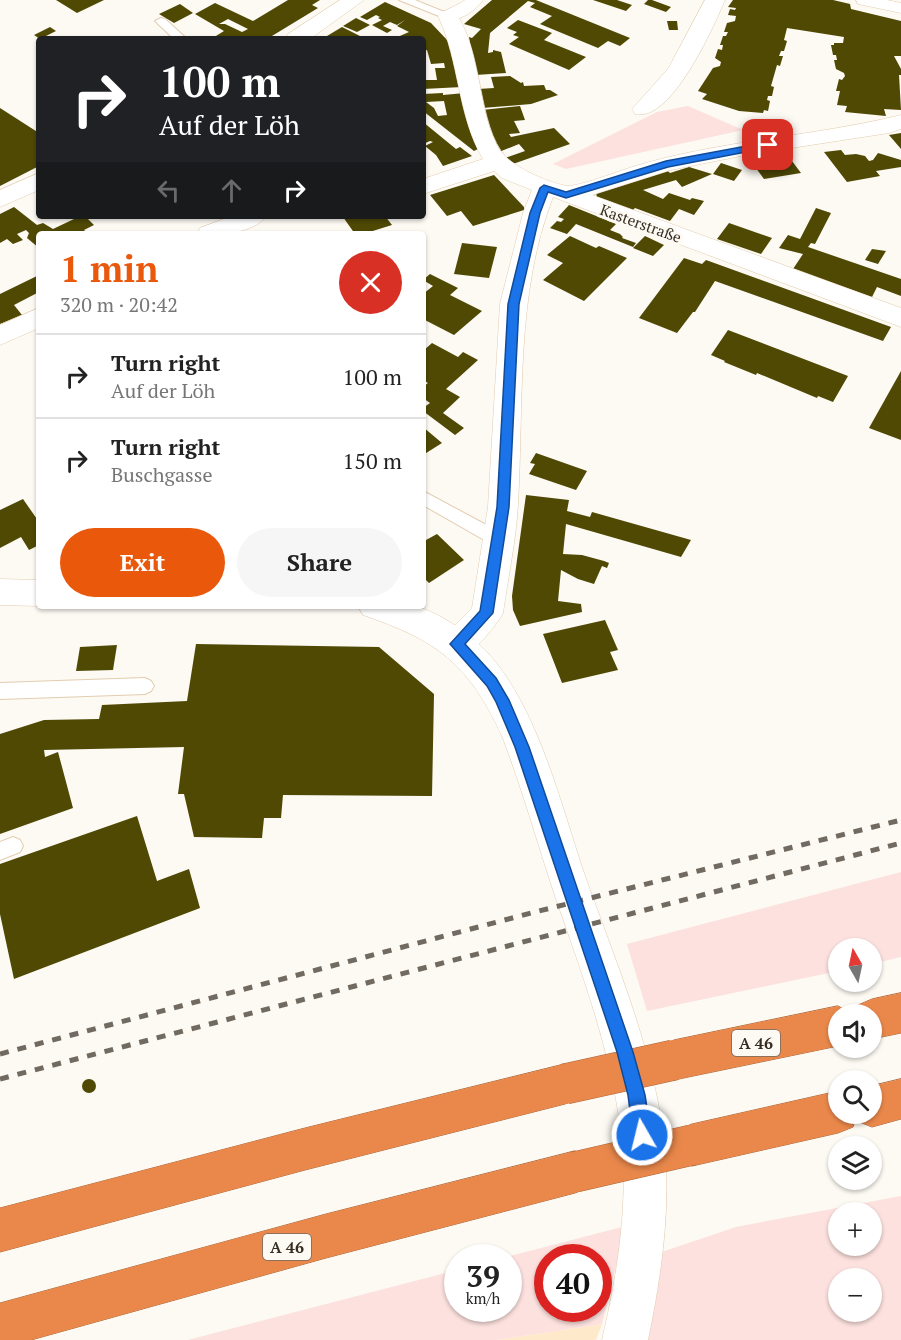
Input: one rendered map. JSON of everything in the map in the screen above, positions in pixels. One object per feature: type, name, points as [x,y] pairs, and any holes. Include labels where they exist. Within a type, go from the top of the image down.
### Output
[{"type":"highway","points":[[882,1017],[901,1013]]},
{"type":"highway","name":"A 46","points":[[0,1230],[305,1149],[565,1084],[828,1028]]},
{"type":"highway","points":[[882,1104],[901,1099]]},
{"type":"highway","name":"A 46","points":[[0,1326],[326,1236],[575,1172],[828,1114]]},
{"type":"street","points":[[300,36],[354,0]]},
{"type":"street","points":[[448,16],[462,12],[475,0]]},
{"type":"street","points":[[643,109],[662,92],[682,67],[715,0]]},
{"type":"street","points":[[864,0],[901,8]]},
{"type":"street","name":"Kasterstraße","points":[[448,16],[461,43],[487,147],[497,162],[514,176],[901,318]]},
{"type":"street","points":[[457,644],[487,613],[499,540],[505,478],[505,424],[513,304],[535,213],[555,191],[666,164],[746,148],[881,128],[901,122]]},
{"type":"street","points":[[426,186],[497,162]]},
{"type":"street","points":[[0,200],[36,182]]},
{"type":"street","points":[[216,231],[246,219]]},
{"type":"street","points":[[0,336],[36,318]]},
{"type":"street","points":[[0,592],[36,593]]},
{"type":"street","points":[[383,609],[412,619],[457,644],[491,682],[512,721],[542,800],[637,1095],[644,1166],[644,1229],[641,1259],[625,1340]]},
{"type":"lane","points":[[405,0],[448,16]]},
{"type":"lane","points":[[161,21],[178,36]]},
{"type":"lane","points":[[426,499],[499,540]]},
{"type":"lane","points":[[0,691],[145,686]]},
{"type":"shaded area","points":[[688,106],[743,130],[566,169],[553,164],[657,112]]},
{"type":"shaded area","points":[[901,872],[901,957],[882,962],[882,938],[828,938],[828,973],[647,1011],[627,944]]},
{"type":"shaded area","points":[[901,1196],[901,1340],[623,1340],[641,1259],[736,1227],[828,1210],[828,1256],[882,1256],[882,1202],[869,1202]]},
{"type":"shaded area","points":[[626,1226],[612,1283],[612,1244],[556,1244]]},
{"type":"shaded area","points":[[534,1250],[534,1322],[602,1322],[602,1324],[496,1340],[188,1340],[444,1273],[444,1322],[522,1322],[522,1253]]},
{"type":"shaded area","points":[[602,1324],[596,1340],[496,1340],[516,1337]]},
{"type":"building","points":[[56,0],[104,0],[77,13]]},
{"type":"building","points":[[288,0],[320,0],[312,5],[318,8],[272,36],[216,36],[224,31],[195,14],[215,3],[253,21]],"holes":[[[228,19],[248,29],[242,32],[225,24],[219,24]]]},
{"type":"building","points":[[492,0],[536,0],[630,38],[620,46],[608,41],[598,48],[540,24],[552,16],[530,7],[535,3],[528,1],[490,33],[488,53],[493,50],[501,52],[506,73],[475,75],[469,37],[472,38],[481,29],[464,24]]},
{"type":"building","points":[[593,0],[617,0],[632,5],[626,11]]},
{"type":"building","points":[[648,0],[671,7],[666,12],[644,4]]},
{"type":"building","points":[[733,0],[833,0],[850,4],[851,9],[901,21],[901,56],[894,56],[901,69],[901,75],[899,75],[901,110],[884,109],[886,116],[845,112],[847,106],[837,105],[840,91],[836,91],[839,79],[842,80],[845,76],[836,69],[834,60],[837,60],[836,55],[833,55],[831,45],[843,43],[844,37],[787,28],[784,40],[787,41],[784,51],[781,51],[779,56],[783,56],[780,66],[777,65],[771,86],[774,87],[772,96],[768,96],[767,100],[770,101],[768,111],[764,110],[763,113],[739,111],[702,99],[707,94],[698,91],[713,68],[720,66],[721,62],[715,58],[718,49],[722,50],[723,45],[720,45],[723,36],[726,36],[728,32],[724,32],[727,23],[735,21],[736,16],[728,15],[730,9],[735,10],[736,8],[728,7]]},
{"type":"building","points":[[385,2],[431,23],[448,41],[462,87],[426,89],[426,80],[437,80],[435,68],[445,68],[444,63],[431,64],[426,50],[426,36],[400,36],[409,32],[397,26],[405,20],[397,25],[390,22],[383,26],[392,30],[387,33],[372,25],[382,20],[378,18],[380,17],[376,15],[367,20],[360,17]]},
{"type":"building","points":[[180,4],[193,13],[174,23],[159,14]]},
{"type":"building","points":[[356,18],[370,25],[357,32],[343,26]]},
{"type":"building","points":[[518,20],[552,33],[544,40],[586,57],[569,70],[509,44],[519,37],[513,35],[517,32],[507,28]]},
{"type":"building","points":[[667,21],[677,21],[678,30],[669,30]]},
{"type":"building","points":[[50,27],[56,31],[46,36],[34,35]]},
{"type":"building","points":[[342,27],[360,36],[327,36]]},
{"type":"building","points":[[510,76],[523,82],[524,86],[544,85],[546,90],[558,95],[531,104],[482,108],[478,89],[494,88],[491,77]]},
{"type":"building","points":[[465,93],[480,148],[474,151],[426,113],[426,102],[426,94]],"holes":[[[444,101],[447,115],[438,116],[434,108],[426,102]]]},
{"type":"building","points":[[520,106],[525,120],[514,121],[520,133],[509,134],[511,137],[554,128],[570,144],[510,165],[505,158],[525,151],[519,144],[499,152],[482,110]]},
{"type":"building","points":[[0,108],[36,131],[36,168],[0,186]]},
{"type":"building","points":[[426,124],[456,149],[460,147],[472,156],[443,166],[436,155],[426,147],[433,142],[426,143]]},
{"type":"building","points":[[901,133],[901,149],[889,135]]},
{"type":"building","points":[[841,150],[845,155],[865,156],[869,161],[873,160],[878,153],[901,160],[901,167],[876,171],[880,176],[847,182],[824,152]]},
{"type":"building","points":[[786,153],[801,173],[764,179],[750,160]]},
{"type":"building","points":[[721,163],[742,170],[734,181],[713,174]]},
{"type":"building","points":[[689,167],[712,174],[682,187],[676,180],[643,190],[663,199],[669,193],[690,200],[692,198],[704,201],[694,215],[679,209],[670,221],[635,208],[631,212],[597,198],[596,192],[667,170],[670,173]]},
{"type":"building","points":[[494,175],[524,207],[524,210],[473,226],[461,211],[447,216],[430,195]]},
{"type":"building","points":[[569,205],[616,224],[610,230],[636,243],[633,247],[576,224],[567,234],[550,228],[557,221],[561,222],[564,219],[558,217]]},
{"type":"building","points":[[14,207],[37,225],[43,223],[53,229],[74,219],[88,219],[94,225],[85,231],[36,231],[36,246],[27,238],[29,233],[26,230],[17,234],[23,240],[13,244],[7,239],[0,243],[0,214]]},
{"type":"building","points":[[816,208],[831,213],[815,244],[811,243],[808,247],[901,279],[901,296],[877,287],[872,297],[793,269],[803,254],[779,248],[788,235],[800,239]]},
{"type":"building","points":[[344,219],[387,219],[392,225],[373,231],[353,231]]},
{"type":"building","points":[[729,223],[772,238],[761,254],[717,239]]},
{"type":"building","points":[[570,236],[596,248],[599,246],[627,258],[584,301],[543,280],[563,263],[547,255]]},
{"type":"building","points":[[645,236],[664,245],[653,256],[633,248]]},
{"type":"building","points":[[462,243],[497,247],[489,278],[454,274]]},
{"type":"building","points":[[872,249],[886,251],[878,264],[865,260]]},
{"type":"building","points":[[684,258],[702,264],[706,260],[891,327],[883,341],[715,281],[695,312],[677,333],[639,318]]},
{"type":"building","points":[[430,274],[458,288],[450,295],[482,311],[454,335],[426,321],[426,292],[433,286],[426,282],[426,277]]},
{"type":"building","points":[[36,276],[36,294],[14,305],[22,315],[0,324],[0,294]]},
{"type":"building","points":[[728,330],[848,376],[833,402],[818,396],[817,398],[757,373],[756,375],[711,355]]},
{"type":"building","points":[[432,343],[458,357],[463,352],[478,360],[446,389],[460,397],[443,413],[464,428],[455,435],[426,413],[426,406],[430,403],[426,400],[426,385],[428,383],[426,382],[426,348]]},
{"type":"building","points":[[901,371],[901,440],[869,428]]},
{"type":"building","points":[[426,430],[442,443],[426,453]]},
{"type":"building","points":[[536,453],[587,471],[576,490],[529,474],[535,464],[530,463]]},
{"type":"building","points":[[526,495],[569,500],[567,511],[590,517],[592,512],[691,540],[681,557],[566,524],[563,554],[582,555],[604,561],[609,563],[607,568],[602,566],[594,584],[561,570],[558,601],[581,604],[582,612],[520,626],[513,610],[512,596]]},
{"type":"building","points":[[23,499],[36,518],[36,546],[29,550],[21,537],[0,548],[0,510]]},
{"type":"building","points":[[437,534],[464,560],[429,583],[426,580],[426,540]]},
{"type":"building","points":[[605,620],[618,650],[610,652],[618,670],[562,683],[543,634]]},
{"type":"building","points":[[196,644],[379,647],[434,694],[432,796],[283,795],[281,818],[264,818],[262,838],[194,837],[184,794],[178,794],[184,747],[44,750],[45,757],[58,752],[73,808],[0,834],[0,734],[44,720],[99,719],[102,705],[187,701]]},
{"type":"building","points":[[117,645],[113,670],[76,671],[80,647]]},
{"type":"building","points":[[137,816],[157,881],[189,869],[200,908],[14,979],[0,914],[0,864]]},
{"type":"building","points":[[86,1079],[92,1079],[96,1086],[92,1093],[86,1093],[82,1089],[82,1083]]},
{"type":"railway","points":[[0,1054],[531,913],[901,820]]},
{"type":"railway","points":[[0,1079],[901,843]]},
{"type":"route","points":[[642,1135],[637,1095],[625,1052],[542,800],[502,700],[479,666],[457,644],[487,613],[503,507],[505,424],[513,304],[535,213],[544,188],[566,195],[666,164],[768,145]]}]
